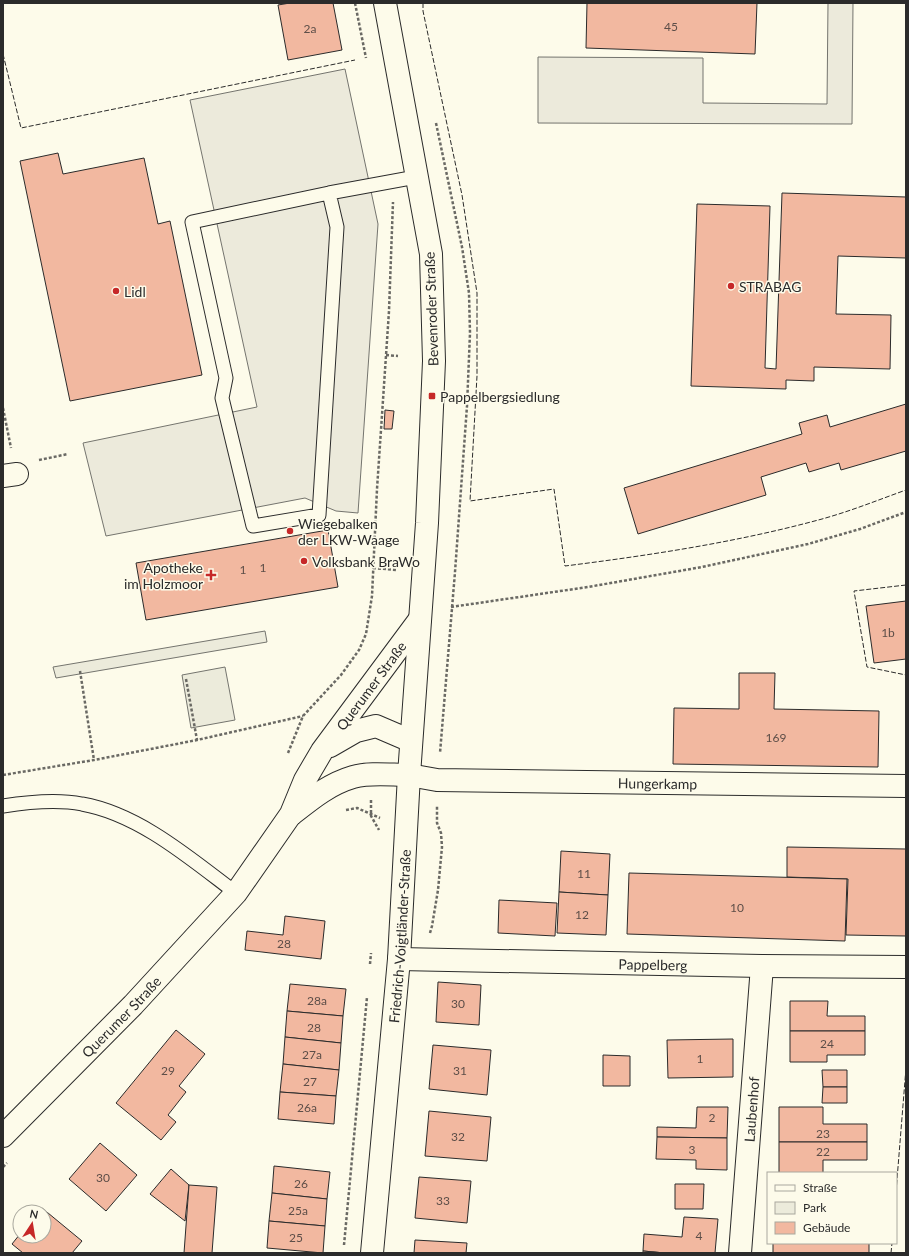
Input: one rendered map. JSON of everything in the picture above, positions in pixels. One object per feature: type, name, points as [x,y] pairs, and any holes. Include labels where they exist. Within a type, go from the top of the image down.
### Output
[{"type":"street","name":"Bevenroder Straße","points":[[385,3],[431,254],[434,361],[427,523],[420,619]]},
{"type":"street","name":"Friedrich-Voigtländer-Straße","points":[[372,1253],[399,959],[411,741],[420,619]]},
{"type":"street","name":"Querumer Straße","points":[[3,1136],[133,1005],[236,893],[291,814],[305,780],[322,751],[420,619]]},
{"type":"street","name":"Querumer Straße","points":[[322,751],[356,731],[376,726],[411,741]]},
{"type":"street","name":"Querumer Straße","points":[[291,814],[323,790],[353,777],[372,774],[409,775]]},
{"type":"street","name":"Hungerkamp","points":[[409,775],[437,780],[906,786]]},
{"type":"street","name":"Pappelberg","points":[[399,959],[762,966],[906,967]]},
{"type":"street","name":"Laubenhof","points":[[740,1253],[762,966]]},
{"type":"lane","points":[[329,193],[337,227],[319,515],[253,526],[222,398],[226,378],[192,222],[329,193],[391,182],[416,176]]},
{"type":"lane","points":[[3,806],[57,802],[81,804],[102,809],[135,824],[165,841],[236,893]]},
{"type":"path","points":[[287,756],[302,716],[341,675],[359,650],[366,634],[372,596],[386,355],[390,311],[393,200],[391,182]]},
{"type":"path","points":[[386,355],[398,356]]},
{"type":"path","points":[[3,408],[10,475]]},
{"type":"path","points":[[451,607],[588,587],[702,567],[808,544],[860,529],[906,512]]},
{"type":"path","points":[[437,780],[455,572]]},
{"type":"path","points":[[80,670],[94,760]]},
{"type":"path","points":[[186,679],[197,740]]},
{"type":"path","points":[[3,775],[94,760],[197,740],[302,716]]},
{"type":"path","points":[[371,814],[380,833]]},
{"type":"path","points":[[421,960],[432,926],[438,890],[442,848],[437,822]]},
{"type":"path","points":[[370,968],[371,952]]},
{"type":"path","points":[[344,1246],[368,991]]},
{"type":"green space","points":[[265,631],[267,642],[56,678],[53,667]]},
{"type":"green space","points":[[225,667],[235,720],[191,728],[182,675]]},
{"type":"shaded area","points":[[828,3],[853,3],[852,124],[538,123],[538,57],[703,58],[703,103],[827,104]]},
{"type":"shaded area","points":[[345,69],[378,224],[358,513],[336,511],[305,498],[106,536],[83,443],[257,407],[190,100]]},
{"type":"building","points":[[290,3],[333,3],[342,50],[288,60],[278,5]]},
{"type":"building","points":[[587,3],[757,3],[755,54],[586,48]]},
{"type":"building","name":"Lidl","points":[[58,153],[63,174],[144,158],[158,224],[170,221],[202,375],[70,401],[20,161]]},
{"type":"building","name":"STRABAG","points":[[782,193],[906,197],[906,258],[838,256],[836,314],[891,315],[890,369],[814,367],[814,381],[786,380],[786,389],[691,386],[697,204],[770,206],[765,368],[776,369]]},
{"type":"building","points":[[906,404],[906,451],[841,470],[839,463],[809,472],[806,463],[761,477],[766,495],[638,534],[624,488],[802,434],[799,423],[827,415],[830,427]]},
{"type":"building","points":[[385,410],[394,411],[392,429],[384,429]]},
{"type":"building","points":[[328,530],[338,587],[146,620],[136,563]]},
{"type":"building","points":[[906,601],[906,659],[874,663],[866,606]]},
{"type":"building","points":[[739,673],[775,673],[774,709],[879,711],[878,767],[673,764],[674,708],[739,709]]},
{"type":"building","points":[[787,847],[906,849],[906,936],[846,935],[848,879],[787,877]]},
{"type":"building","points":[[561,851],[610,854],[608,895],[559,892]]},
{"type":"building","points":[[629,873],[847,879],[845,941],[627,934]]},
{"type":"building","points":[[559,892],[608,895],[606,935],[557,933]]},
{"type":"building","points":[[499,900],[557,903],[555,936],[498,933]]},
{"type":"building","points":[[285,916],[325,921],[321,959],[245,950],[247,931],[283,935]]},
{"type":"building","points":[[438,982],[481,985],[479,1025],[436,1022]]},
{"type":"building","points":[[290,984],[346,989],[343,1016],[287,1011]]},
{"type":"building","points":[[790,1001],[828,1001],[827,1016],[865,1016],[865,1031],[790,1031]]},
{"type":"building","points":[[287,1011],[343,1016],[341,1043],[285,1037]]},
{"type":"building","points":[[176,1030],[205,1054],[179,1086],[186,1092],[168,1115],[176,1122],[161,1140],[116,1103]]},
{"type":"building","points":[[790,1031],[865,1031],[865,1055],[827,1055],[827,1062],[790,1062]]},
{"type":"building","points":[[285,1037],[341,1043],[339,1070],[283,1064]]},
{"type":"building","points":[[733,1039],[733,1077],[668,1078],[667,1040]]},
{"type":"building","points":[[433,1045],[491,1050],[487,1095],[429,1089]]},
{"type":"building","points":[[603,1055],[630,1056],[630,1086],[603,1086]]},
{"type":"building","points":[[283,1064],[339,1070],[336,1096],[280,1092]]},
{"type":"building","points":[[822,1070],[847,1070],[847,1087],[823,1087]]},
{"type":"building","points":[[823,1087],[847,1087],[847,1103],[822,1103]]},
{"type":"building","points":[[280,1092],[336,1096],[334,1124],[278,1119]]},
{"type":"building","points":[[697,1107],[728,1107],[727,1138],[657,1137],[657,1127],[696,1128]]},
{"type":"building","points":[[779,1107],[823,1107],[823,1124],[867,1124],[867,1142],[779,1142]]},
{"type":"building","points":[[429,1111],[491,1117],[487,1161],[425,1156]]},
{"type":"building","points":[[657,1137],[727,1138],[727,1170],[696,1169],[696,1160],[656,1159]]},
{"type":"building","points":[[779,1142],[867,1142],[867,1160],[823,1160],[823,1172],[779,1172]]},
{"type":"building","points":[[100,1143],[137,1175],[106,1211],[69,1179]]},
{"type":"building","points":[[274,1166],[330,1172],[327,1199],[272,1193]]},
{"type":"building","points":[[171,1169],[189,1185],[185,1221],[150,1194]]},
{"type":"building","points":[[419,1177],[471,1181],[467,1223],[415,1218]]},
{"type":"building","points":[[675,1184],[704,1184],[703,1209],[675,1209]]},
{"type":"building","points":[[189,1185],[217,1187],[212,1253],[184,1253]]},
{"type":"building","points":[[272,1193],[327,1199],[325,1226],[269,1221]]},
{"type":"building","points":[[52,1216],[82,1241],[72,1253],[23,1253],[12,1244],[52,1244]]},
{"type":"building","points":[[684,1217],[718,1219],[715,1253],[665,1253],[643,1251],[644,1234],[682,1237]]},
{"type":"building","points":[[269,1221],[325,1226],[323,1253],[267,1248]]},
{"type":"building","points":[[415,1240],[467,1243],[466,1253],[414,1253]]},
{"type":"building","points":[[773,1244],[869,1244],[869,1253],[773,1253]]},
{"type":"building","points":[[643,1251],[665,1253],[643,1253]]},
{"type":"fence","points":[[423,3],[423,11],[462,195],[477,293],[477,376],[470,501],[554,489],[565,566],[662,552],[759,534],[833,516],[906,490]]},
{"type":"fence","points":[[3,54],[21,128],[355,60]]},
{"type":"fence","points":[[906,585],[854,591],[867,667],[906,675]]},
{"type":"fence","points":[[897,1180],[906,1068]]},
{"type":"fence","points":[[891,1253],[892,1244]]},
{"type":"place","name":"STRABAG","points":[[731,286]]},
{"type":"place","name":"Lidl","points":[[116,291]]},
{"type":"place","name":"Pappelbergsiedlung","points":[[432,396]]},
{"type":"place","name":"Wiegebalken der LKW-Waage","points":[[290,531]]},
{"type":"place","name":"Volksbank BraWo","points":[[304,561]]},
{"type":"place","name":"Apotheke im Holzmoor","points":[[211,575]]}]
